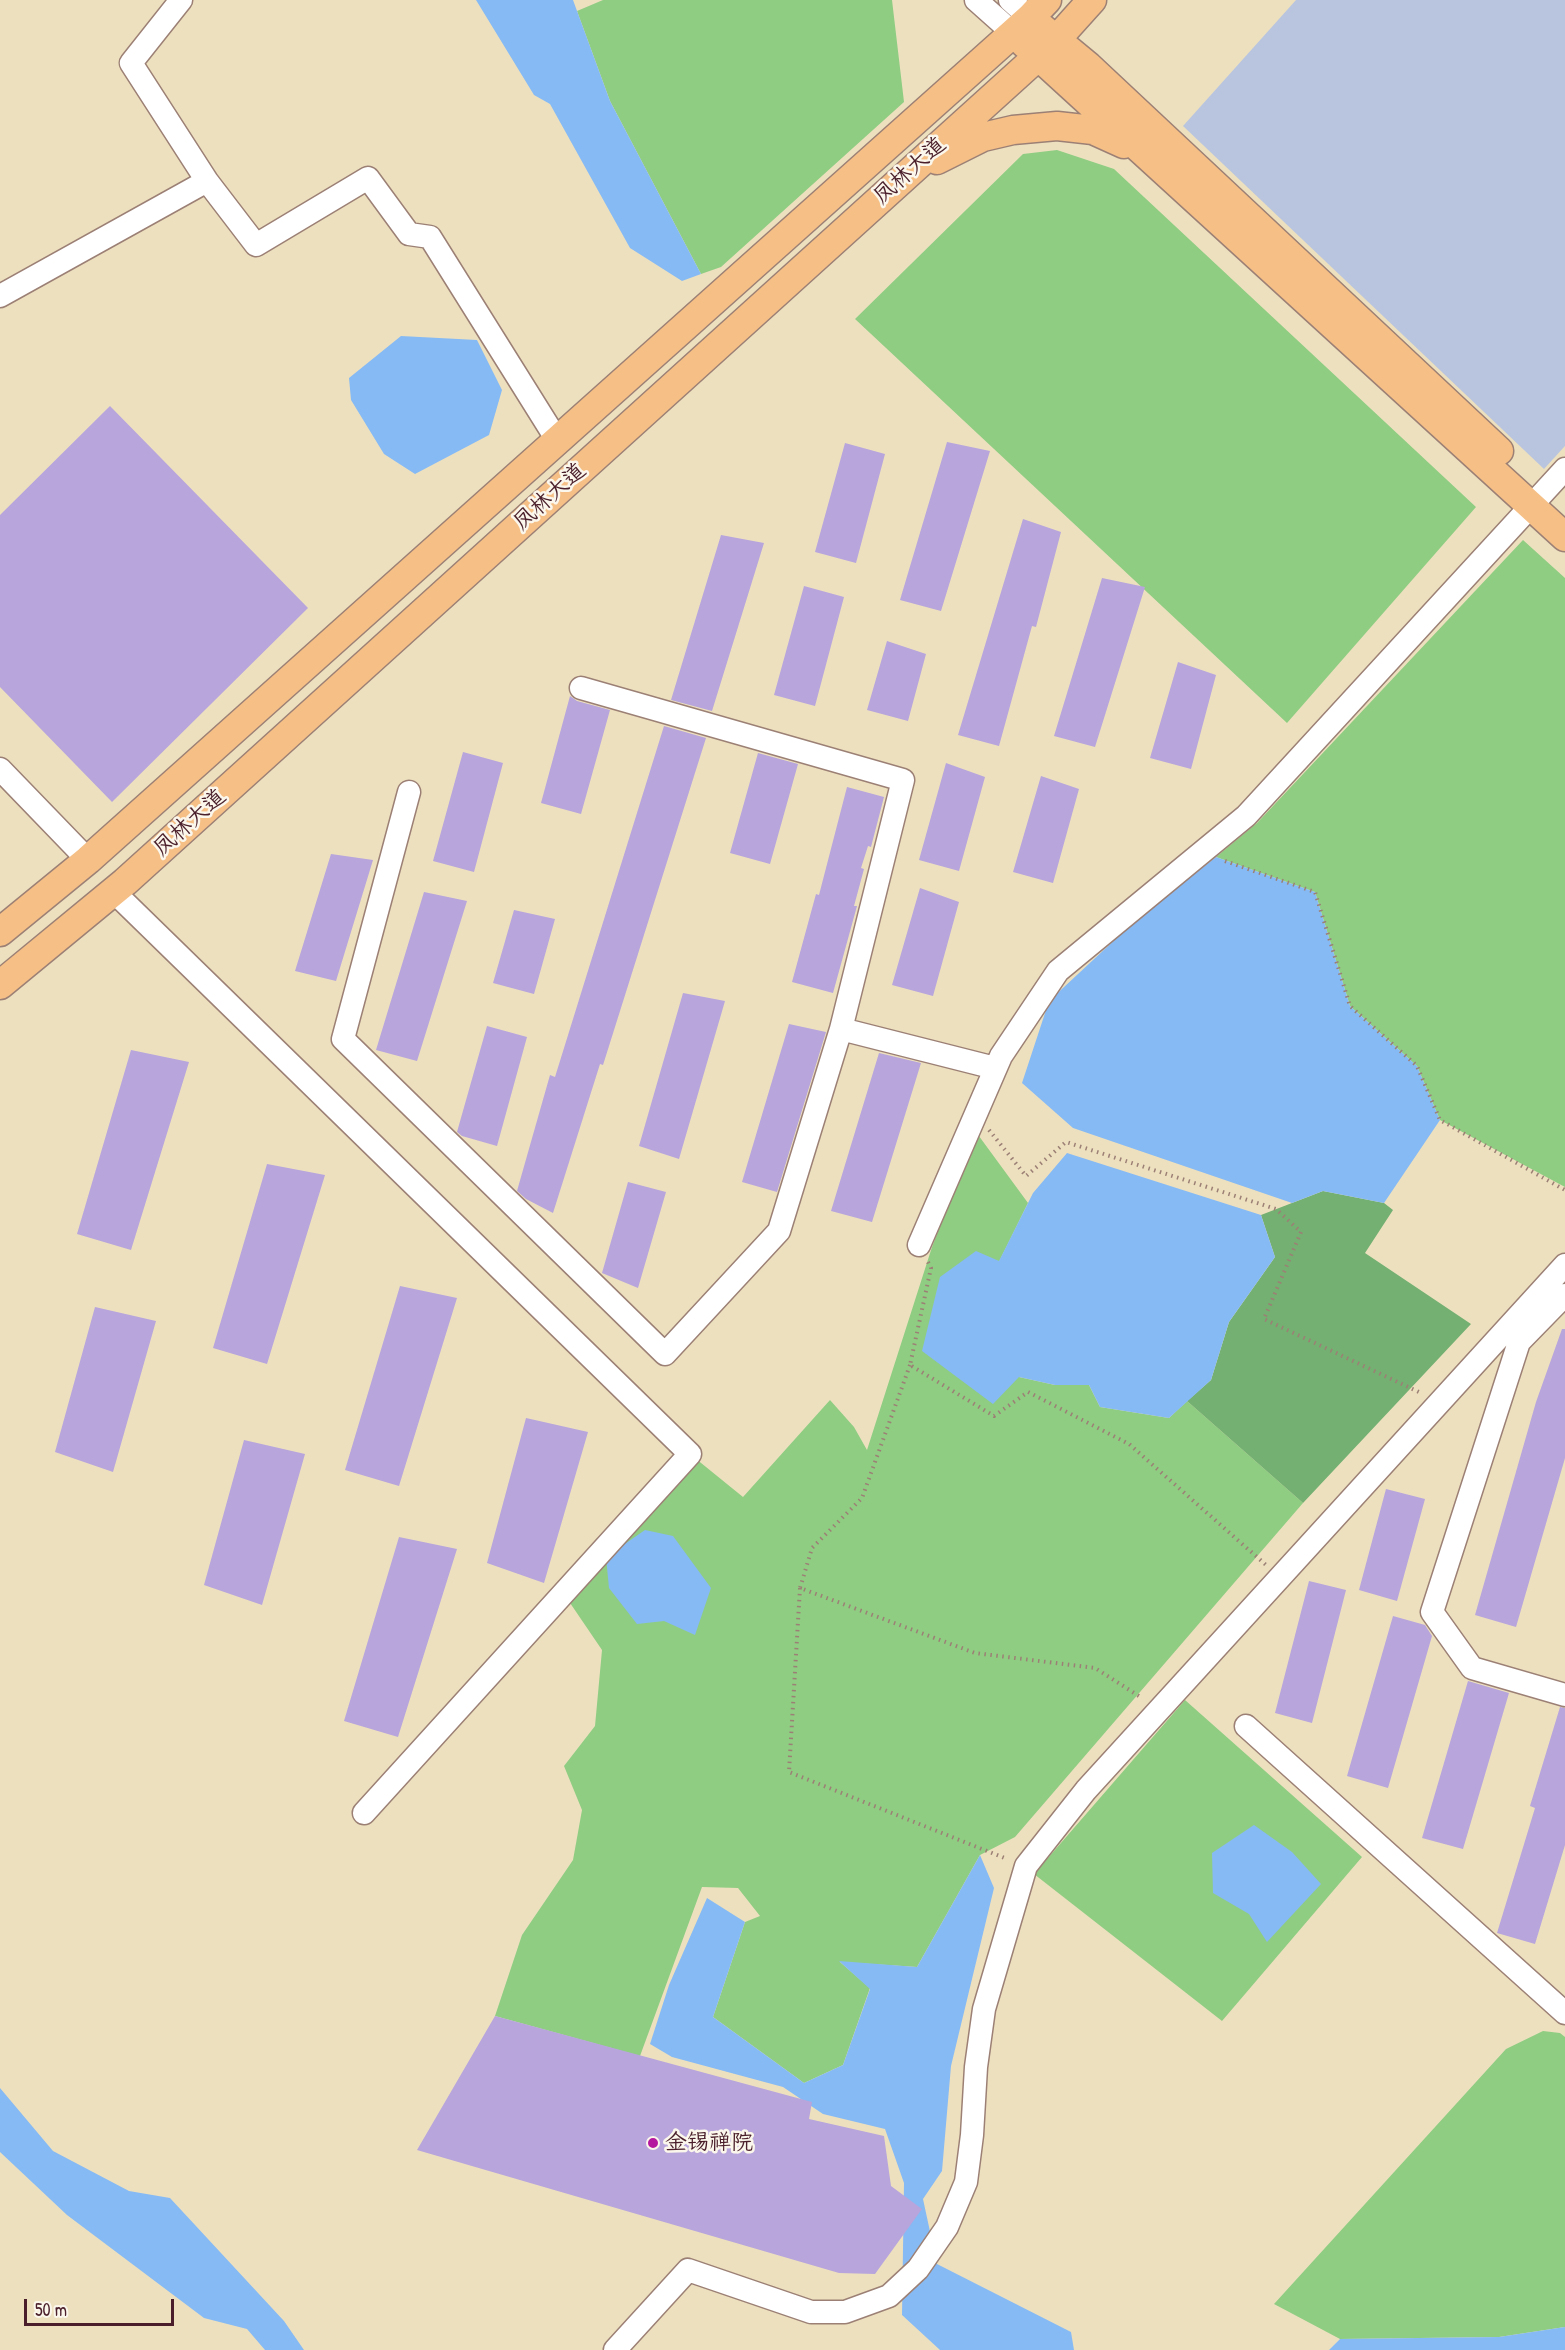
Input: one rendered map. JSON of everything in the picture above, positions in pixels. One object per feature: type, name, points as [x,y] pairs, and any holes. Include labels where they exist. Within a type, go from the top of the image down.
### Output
[{"type":"main road","name":"凤林大道","points":[[0,985],[113,891],[908,174],[1047,48],[1092,0]]},
{"type":"main road","points":[[1025,13],[1047,48],[1145,154],[1537,499],[1565,511]]},
{"type":"main road","name":"凤林大道","points":[[0,932],[88,860],[557,440],[1025,13]]},
{"type":"main road","points":[[1047,48],[1088,66],[1537,499],[1565,537]]},
{"type":"main road","points":[[908,174],[982,137],[1014,130],[1057,126],[1093,130],[1145,154]]},
{"type":"street","points":[[181,0],[131,63],[207,181],[256,245],[368,178],[409,234],[430,237],[557,440]]},
{"type":"street","points":[[976,0],[1025,13]]},
{"type":"street","points":[[0,296],[207,181]]},
{"type":"street","points":[[919,1245],[1000,1056],[1058,971],[1246,816],[1565,469]]},
{"type":"street","points":[[409,792],[344,1039],[665,1354],[779,1231],[841,1029],[903,780],[581,688]]},
{"type":"street","points":[[0,769],[88,860]]},
{"type":"street","points":[[113,891],[690,1454],[364,1813]]},
{"type":"street","points":[[841,1029],[995,1068]]},
{"type":"street","points":[[1565,1265],[1558,1292],[1520,1342],[1432,1612],[1472,1668],[1565,1695]]},
{"type":"street","points":[[615,2350],[688,2270],[811,2312],[845,2312],[889,2296],[918,2269],[947,2228],[966,2182],[972,2136],[976,2067],[984,2009],[1026,1866],[1086,1790],[1440,1402],[1558,1292]]},
{"type":"street","points":[[1246,1726],[1565,2013]]},
{"type":"path","points":[[1202,852],[1315,892],[1350,1006],[1418,1066],[1440,1120],[1565,1190]]},
{"type":"path","points":[[976,1113],[1026,1176],[1066,1142],[1276,1209],[1301,1232],[1264,1319],[1440,1402]]},
{"type":"path","points":[[919,1245],[932,1268],[910,1365],[862,1498],[812,1548],[800,1588],[789,1772],[1026,1866]]},
{"type":"path","points":[[910,1365],[994,1416],[1029,1392],[1129,1444],[1280,1577]]},
{"type":"path","points":[[800,1588],[975,1653],[1095,1668],[1159,1710]]},
{"type":"shaded area","points":[[1296,0],[1565,0],[1565,446],[1544,469],[1183,126]]},
{"type":"green space","points":[[603,0],[892,0],[904,102],[721,267],[701,274],[610,101],[577,11]]},
{"type":"green space","points":[[1057,150],[1114,169],[1476,507],[1287,723],[855,319],[1023,154]]},
{"type":"green space","points":[[1523,540],[1565,578],[1565,1187],[1440,1120],[1417,1066],[1350,1006],[1315,892],[1216,857],[1257,823]]},
{"type":"green space","points":[[976,1132],[1028,1203],[999,1262],[1019,1377],[1055,1385],[1089,1385],[1100,1407],[1169,1418],[1187,1401],[1303,1503],[1015,1837],[980,1855],[917,1967],[840,1962],[870,1988],[843,2065],[804,2083],[713,2017],[745,1922],[760,1916],[738,1888],[702,1887],[640,2056],[495,2016],[522,1935],[573,1860],[582,1810],[564,1766],[595,1726],[602,1650],[566,1597],[690,1454],[743,1497],[830,1400],[854,1427],[867,1450],[932,1247]]},
{"type":"green space","points":[[1323,1191],[1384,1203],[1393,1210],[1365,1253],[1471,1324],[1303,1503],[1187,1401],[1211,1380],[1229,1322],[1275,1257],[1261,1215]]},
{"type":"green space","points":[[1185,1700],[1362,1857],[1222,2021],[1034,1874]]},
{"type":"green space","points":[[1543,2031],[1560,2033],[1565,2037],[1565,2327],[1499,2337],[1340,2339],[1274,2304],[1506,2049]]},
{"type":"water","points":[[476,0],[573,0],[610,101],[701,274],[682,281],[630,248],[550,104],[534,95]]},
{"type":"water","points":[[401,336],[477,340],[502,390],[489,435],[415,474],[384,454],[351,400],[349,378]]},
{"type":"water","points":[[1216,857],[1315,892],[1350,1006],[1417,1066],[1440,1120],[1384,1203],[1323,1191],[1292,1203],[1073,1128],[1022,1083],[1049,1001],[1136,920]]},
{"type":"water","points":[[1067,1153],[1261,1215],[1275,1257],[1229,1322],[1211,1380],[1169,1418],[1100,1407],[1089,1385],[1055,1385],[1019,1377],[993,1404],[922,1351],[940,1277],[976,1251],[999,1261],[1033,1193]]},
{"type":"water","points":[[645,1530],[673,1536],[711,1588],[695,1635],[664,1621],[637,1624],[609,1588],[606,1557]]},
{"type":"water","points":[[1254,1825],[1292,1852],[1321,1884],[1267,1942],[1249,1914],[1213,1893],[1212,1853]]},
{"type":"water","points":[[980,1855],[994,1888],[951,2066],[942,2171],[923,2199],[937,2264],[1071,2332],[1074,2350],[940,2350],[902,2315],[904,2183],[885,2129],[823,2114],[783,2087],[672,2057],[650,2044],[669,1985],[707,1898],[745,1922],[713,2017],[804,2083],[843,2065],[870,1989],[839,1961],[917,1967]]},
{"type":"water","points":[[0,2088],[53,2151],[129,2191],[170,2198],[284,2321],[304,2350],[265,2350],[247,2329],[204,2318],[67,2215],[0,2152]]},
{"type":"water","points":[[1565,2327],[1565,2350],[1329,2350],[1340,2339],[1499,2337]]},
{"type":"building","points":[[110,406],[308,608],[112,802],[0,687],[0,515]]},
{"type":"building","points":[[947,442],[990,451],[941,611],[900,600]]},
{"type":"building","points":[[845,443],[885,454],[856,563],[815,552]]},
{"type":"building","points":[[1023,519],[1061,532],[1036,627],[1032,626],[999,746],[958,735]]},
{"type":"building","points":[[721,535],[764,543],[712,711],[671,700]]},
{"type":"building","points":[[1102,578],[1145,587],[1095,747],[1054,736]]},
{"type":"building","points":[[804,586],[844,597],[815,706],[774,695]]},
{"type":"building","points":[[887,641],[926,654],[908,721],[867,710]]},
{"type":"building","points":[[1178,662],[1216,675],[1191,769],[1150,758]]},
{"type":"building","points":[[570,696],[577,701],[610,710],[581,814],[541,803]]},
{"type":"building","points":[[664,726],[706,738],[603,1065],[600,1064],[553,1213],[526,1199],[517,1191],[550,1075],[555,1077]]},
{"type":"building","points":[[463,752],[503,763],[474,872],[433,861]]},
{"type":"building","points":[[758,753],[798,764],[770,864],[730,853]]},
{"type":"building","points":[[946,763],[985,777],[959,871],[919,860]]},
{"type":"building","points":[[1041,776],[1079,789],[1053,883],[1013,872]]},
{"type":"building","points":[[847,787],[884,797],[871,847],[868,846],[861,868],[864,869],[854,906],[857,906],[833,993],[792,982],[816,894],[819,895]]},
{"type":"building","points":[[331,854],[373,860],[336,981],[295,971]]},
{"type":"building","points":[[920,888],[959,902],[933,996],[892,985]]},
{"type":"building","points":[[424,892],[467,901],[417,1061],[376,1050]]},
{"type":"building","points":[[514,910],[555,919],[534,994],[493,983]]},
{"type":"building","points":[[683,993],[725,1001],[679,1159],[639,1146]]},
{"type":"building","points":[[789,1024],[826,1032],[777,1192],[742,1182]]},
{"type":"building","points":[[487,1026],[527,1037],[497,1146],[462,1136],[457,1132]]},
{"type":"building","points":[[131,1050],[189,1062],[131,1250],[77,1234]]},
{"type":"building","points":[[879,1053],[921,1063],[872,1222],[831,1211]]},
{"type":"building","points":[[267,1164],[325,1175],[267,1364],[213,1348]]},
{"type":"building","points":[[628,1182],[666,1192],[638,1288],[602,1273]]},
{"type":"building","points":[[400,1286],[457,1298],[399,1486],[345,1470]]},
{"type":"building","points":[[95,1307],[156,1321],[113,1472],[55,1452]]},
{"type":"building","points":[[1562,1329],[1565,1329],[1565,1458],[1516,1627],[1475,1615],[1536,1402]]},
{"type":"building","points":[[526,1418],[588,1432],[544,1583],[487,1563]]},
{"type":"building","points":[[244,1440],[305,1454],[262,1605],[204,1585]]},
{"type":"building","points":[[1386,1489],[1425,1499],[1397,1601],[1359,1590]]},
{"type":"building","points":[[399,1537],[457,1549],[398,1737],[344,1721]]},
{"type":"building","points":[[1309,1581],[1346,1590],[1312,1723],[1275,1713]]},
{"type":"building","points":[[1393,1616],[1425,1625],[1432,1636],[1388,1788],[1347,1776]]},
{"type":"building","points":[[1468,1681],[1509,1693],[1463,1849],[1422,1838]]},
{"type":"building","points":[[1560,1707],[1565,1708],[1565,1845],[1535,1944],[1497,1933],[1535,1808],[1530,1806]]},
{"type":"building","name":"金锡禅院","points":[[495,2016],[812,2102],[809,2119],[884,2136],[891,2186],[922,2209],[875,2274],[839,2273],[417,2150]]},
{"type":"place","name":"金锡禅院","points":[[653,2143]]}]
